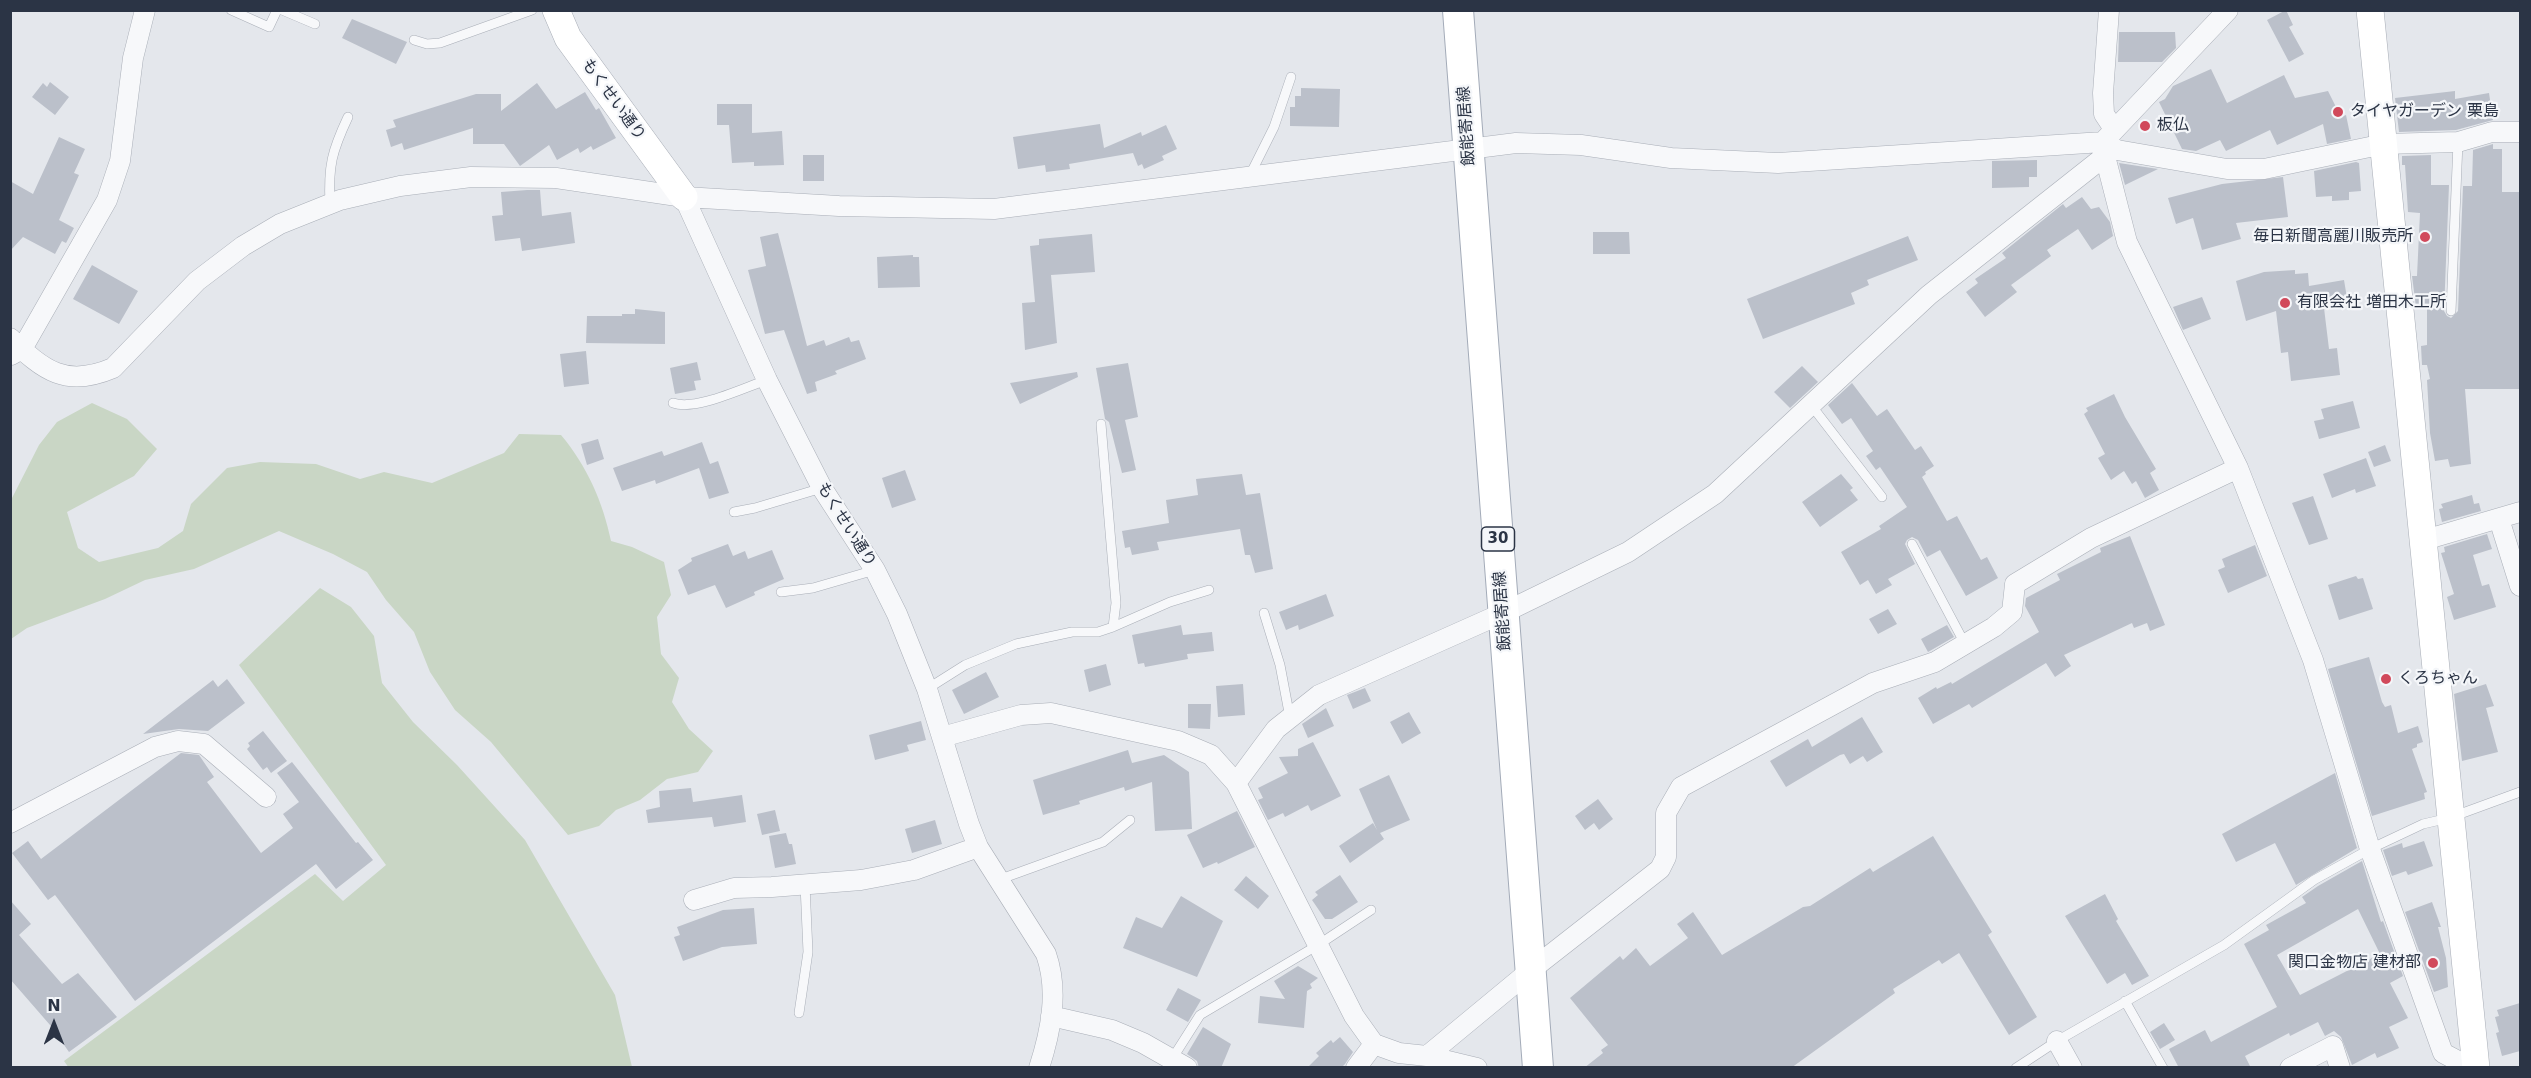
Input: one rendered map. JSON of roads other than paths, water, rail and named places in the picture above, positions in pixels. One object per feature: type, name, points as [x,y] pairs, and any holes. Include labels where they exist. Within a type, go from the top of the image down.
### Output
[{"type":"main road","name":"飯能寄居線","points":[[1458,10],[1538,1068]]},
{"type":"street","points":[[145,10],[133,58],[120,161],[107,200],[14,348],[44,369],[69,378],[96,375],[113,368],[197,281],[234,253],[280,224],[330,204],[400,186],[471,177],[556,178],[684,197],[839,206],[994,209],[1328,169],[1468,148],[1552,143],[1671,158],[1778,163],[2107,142],[2117,150],[2227,170],[2264,169],[2384,144],[2458,142],[2492,132],[2520,132]]},
{"type":"street","name":"もくせい通り","points":[[556,10],[568,38],[684,197],[767,380],[822,488],[875,570],[897,614],[927,689],[978,847],[1046,954],[1051,970],[1051,1017],[1048,1039],[1039,1068]]},
{"type":"street","points":[[2109,10],[2103,93],[2104,114],[2107,142],[2127,242],[2238,468],[2313,660],[2370,849],[2443,1053],[2460,1062],[2476,1065],[2421,541],[2370,10]]},
{"type":"street","points":[[1236,783],[1276,729],[1319,695],[1503,613],[1628,552],[1715,494],[1929,295],[2107,142],[2228,10]]},
{"type":"street","points":[[1427,1056],[1531,970],[1660,869],[1665,857],[1666,813],[1681,787],[1873,683],[1935,662],[1994,627],[2012,612],[2015,584],[2091,538],[2238,468]]},
{"type":"street","points":[[2421,541],[2520,512]]},
{"type":"street","points":[[2499,519],[2520,586]]},
{"type":"street","points":[[942,737],[1021,716],[1051,713],[1178,741],[1211,755],[1236,783],[1354,1017],[1374,1044],[1399,1053],[1427,1056],[1477,1068]]},
{"type":"street","points":[[10,823],[155,747],[178,741],[204,744],[266,796]]},
{"type":"street","points":[[694,900],[734,888],[861,880],[915,870],[978,847]]},
{"type":"street","points":[[1051,1017],[1112,1030],[1143,1042],[1179,1063]]},
{"type":"street","points":[[2057,1041],[2072,1068]]},
{"type":"street","points":[[1356,1068],[1374,1044]]},
{"type":"street","points":[[2290,1068],[2333,1046],[2340,1068]]},
{"type":"lane","points":[[231,10],[269,27],[280,10],[315,24]]},
{"type":"lane","points":[[414,40],[427,44],[440,43],[532,10]]},
{"type":"lane","points":[[1249,177],[1274,127],[1291,77]]},
{"type":"lane","points":[[330,204],[328,173],[334,147],[348,117]]},
{"type":"lane","points":[[2451,310],[2458,142]]},
{"type":"lane","points":[[673,403],[681,406],[697,404],[767,380]]},
{"type":"lane","points":[[1811,405],[1882,497]]},
{"type":"lane","points":[[1101,424],[1116,603],[1113,627]]},
{"type":"lane","points":[[734,512],[822,488]]},
{"type":"lane","points":[[1912,544],[1965,644]]},
{"type":"lane","points":[[781,592],[813,588],[875,570]]},
{"type":"lane","points":[[927,689],[965,666],[1016,644],[1072,632],[1098,632],[1170,602],[1209,590]]},
{"type":"lane","points":[[1264,613],[1280,665],[1290,718]]},
{"type":"lane","points":[[2016,1068],[2057,1041],[2224,945],[2314,880],[2370,849],[2423,824],[2449,818],[2520,792]]},
{"type":"lane","points":[[998,880],[1103,842],[1130,820]]},
{"type":"lane","points":[[799,1013],[808,952],[805,885]]},
{"type":"lane","points":[[1179,1063],[1200,1015],[1318,945],[1371,910]]},
{"type":"lane","points":[[2126,1001],[2163,1068]]},
{"type":"place","name":"タイヤガーデン 栗島","points":[[2338,112]]},
{"type":"place","name":"板仏","points":[[2145,126]]},
{"type":"place","name":"毎日新聞高麗川販売所","points":[[2425,237]]},
{"type":"place","name":"有限会社 増田木工所","points":[[2285,303]]},
{"type":"place","name":"くろちゃん","points":[[2386,679]]},
{"type":"place","name":"関口金物店 建材部","points":[[2433,963]]}]
